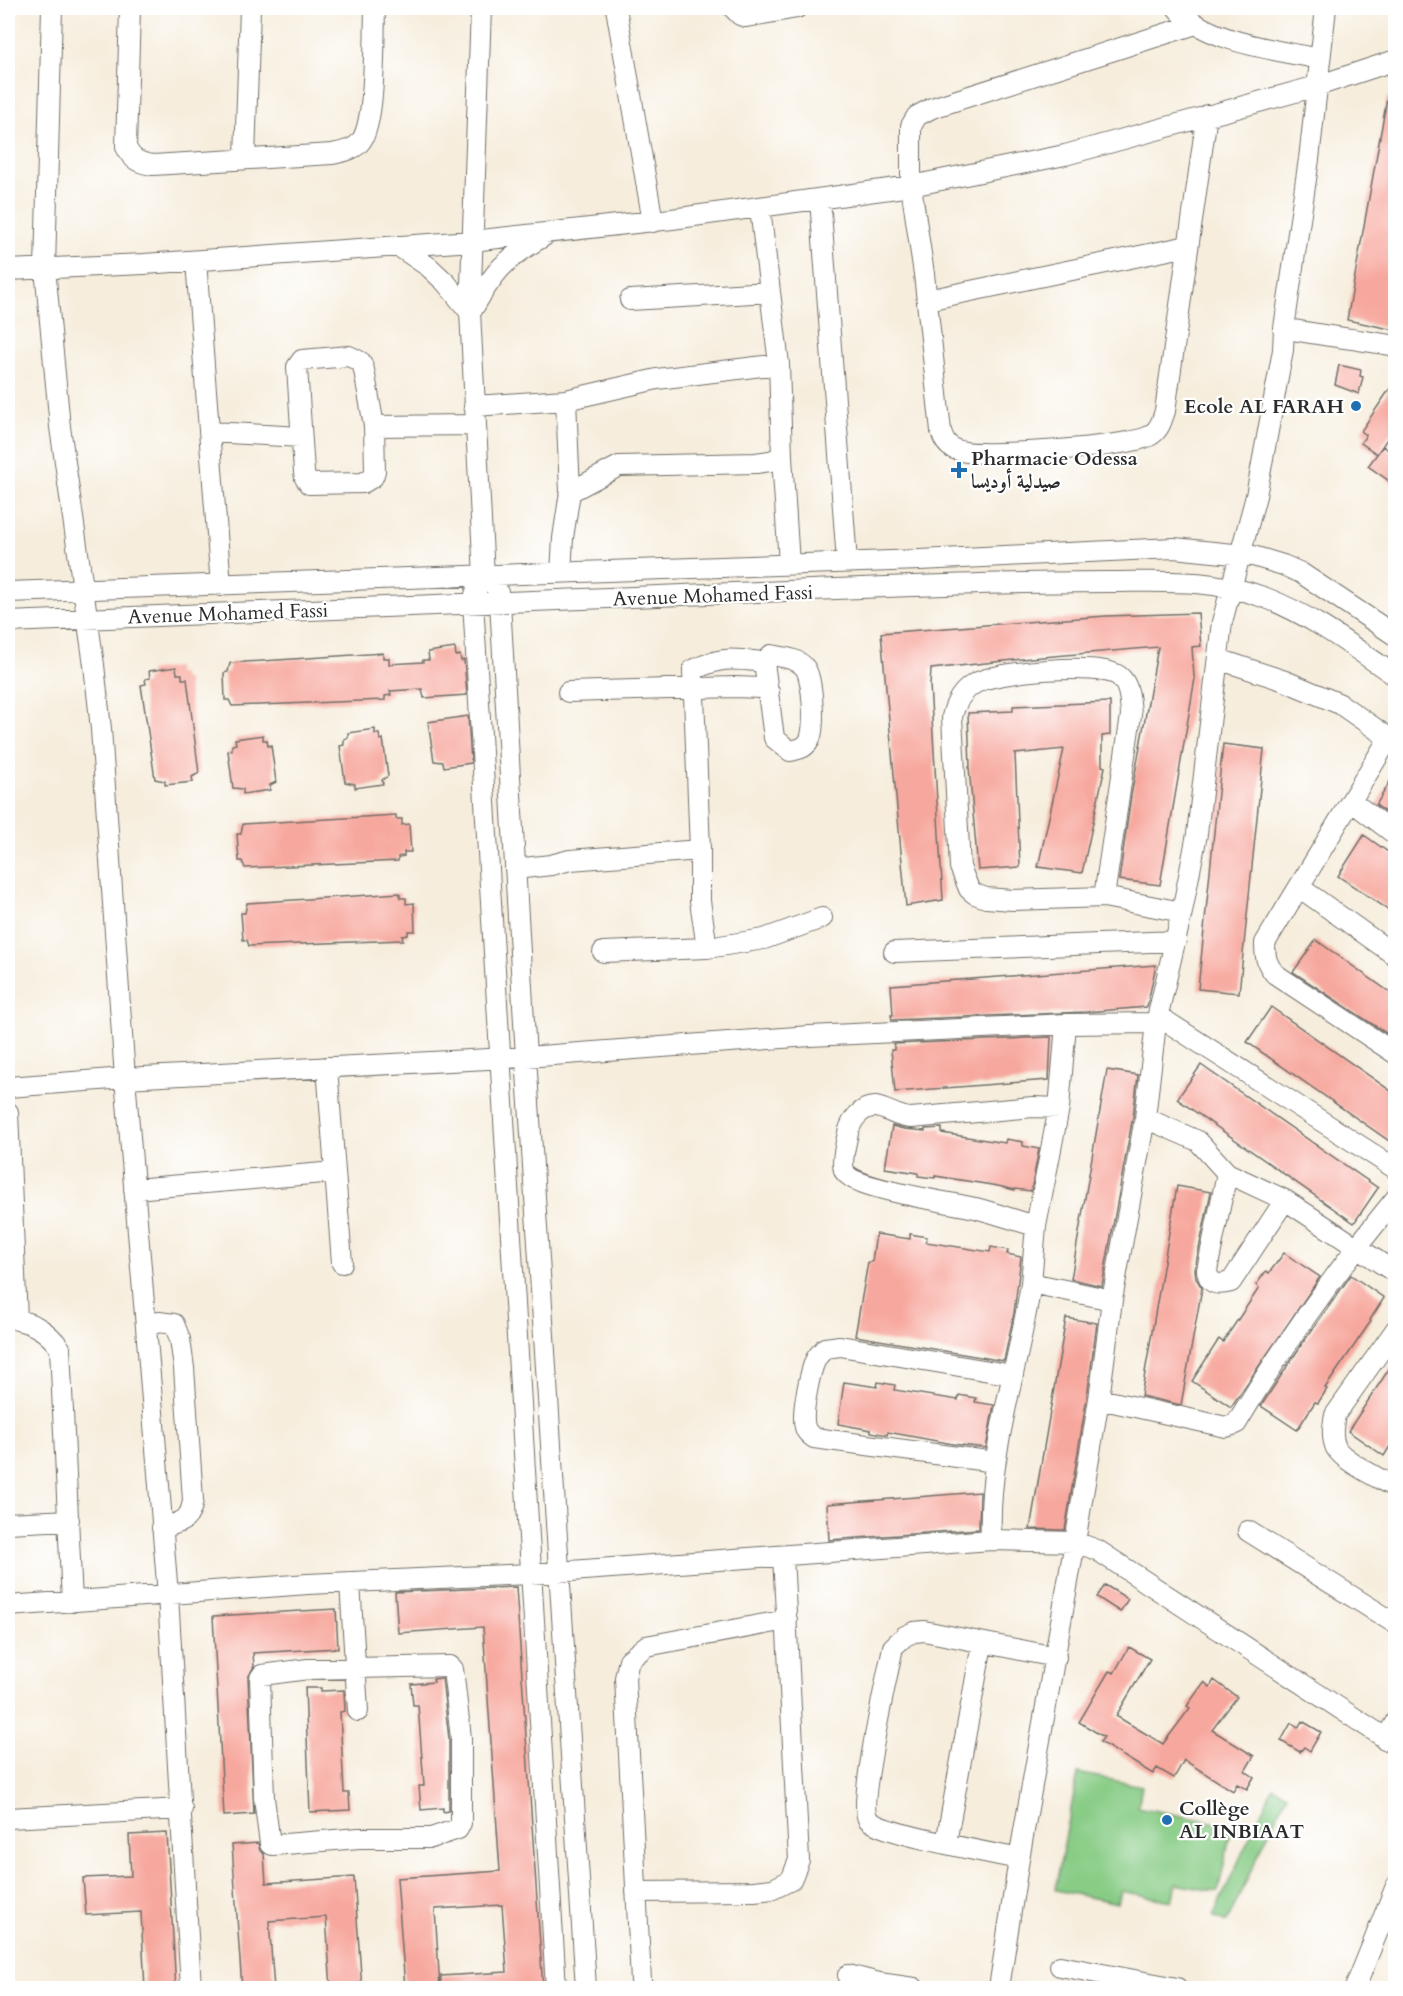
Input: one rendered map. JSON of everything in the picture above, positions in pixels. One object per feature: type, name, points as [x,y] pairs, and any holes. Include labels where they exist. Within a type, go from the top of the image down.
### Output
[{"type":"street","points":[[51,8],[45,268],[60,428],[101,729],[125,1078],[168,1595],[191,1989]]},
{"type":"street","points":[[130,8],[126,147],[134,160],[153,165],[332,154],[345,151],[361,142],[367,131],[371,110],[375,8]]},
{"type":"street","points":[[245,158],[250,8]]},
{"type":"street","points":[[481,8],[470,312],[484,576],[473,602],[556,1989]]},
{"type":"street","points":[[616,8],[653,222]]},
{"type":"street","points":[[733,8],[746,17],[797,8]]},
{"type":"street","points":[[1177,8],[1196,24],[1237,42],[1320,59]]},
{"type":"street","points":[[999,1989],[1019,1859],[1056,1657],[1099,1399],[1112,1300],[1145,1118],[1157,1019],[1176,941],[1197,834],[1222,622],[1256,496],[1283,350],[1284,328],[1309,159],[1326,8]]},
{"type":"street","points":[[1196,24],[932,108],[917,116],[911,126],[911,186],[927,300],[941,431],[948,446],[965,452],[999,453],[1131,441],[1152,434],[1159,427],[1165,411],[1207,116]]},
{"type":"street","points":[[8,270],[196,261],[472,241],[653,222],[820,200],[911,186],[1065,155],[1317,86],[1395,60]]},
{"type":"street","points":[[820,200],[847,562]]},
{"type":"street","points":[[760,208],[778,364],[789,564]]},
{"type":"street","points":[[470,312],[501,265],[550,233]]},
{"type":"street","points":[[398,246],[429,267],[470,312]]},
{"type":"street","points":[[927,300],[1188,246]]},
{"type":"street","points":[[196,261],[221,586]]},
{"type":"street","points":[[630,300],[770,292]]},
{"type":"street","points":[[1284,328],[1309,334],[1349,337],[1395,346]]},
{"type":"street","points":[[349,356],[361,362],[374,426],[375,471],[373,477],[363,483],[309,484],[304,478],[297,367],[299,362],[308,358],[349,356]]},
{"type":"street","points":[[374,426],[474,416],[566,400],[657,379],[778,364]]},
{"type":"street","points":[[561,573],[563,538],[570,492],[566,400]]},
{"type":"street","points":[[210,432],[301,436]]},
{"type":"street","points":[[570,492],[619,466],[756,463],[782,457]]},
{"type":"street","name":"Avenue Mohamed Fassi","points":[[8,592],[221,586],[1174,548],[1241,555],[1283,565],[1301,573],[1395,636]]},
{"type":"street","points":[[484,576],[494,583],[500,595],[526,1057],[585,1989]]},
{"type":"street","name":"Avenue Mohamed Fassi","points":[[8,622],[1029,582],[1195,582],[1232,587],[1302,614],[1395,675]]},
{"type":"street","points":[[771,655],[792,659],[805,667],[810,683],[812,723],[811,739],[804,748],[790,751],[774,738],[764,662],[771,655]]},
{"type":"street","points":[[707,948],[700,901],[693,670],[709,662],[736,658],[764,662]]},
{"type":"street","points":[[1218,659],[1286,681],[1340,704],[1392,741],[1351,801],[1265,943],[1265,953],[1267,965],[1275,974],[1395,1054]]},
{"type":"street","points":[[1104,897],[1131,715],[1130,697],[1126,684],[1118,675],[1103,670],[1081,669],[1004,673],[973,684],[955,703],[952,717],[960,867],[969,889],[986,898],[1013,900],[1104,897],[1182,912]]},
{"type":"street","points":[[568,692],[750,687],[762,688],[769,692]]},
{"type":"street","points":[[1351,801],[1395,835]]},
{"type":"street","points":[[515,862],[551,865],[570,860],[700,850]]},
{"type":"street","points":[[1299,887],[1395,956]]},
{"type":"street","points":[[603,952],[707,948],[764,939],[822,918]]},
{"type":"street","points":[[894,952],[1176,941]]},
{"type":"street","points":[[8,1087],[125,1078],[526,1057],[810,1036],[1157,1019],[1395,1169]]},
{"type":"street","points":[[991,1540],[990,1511],[995,1462],[1026,1317],[1036,1226],[1059,1108],[1066,1024]]},
{"type":"street","points":[[327,1067],[342,1263]]},
{"type":"street","points":[[1036,1226],[980,1209],[888,1191],[849,1177],[844,1171],[843,1163],[848,1132],[858,1114],[876,1107],[898,1116],[911,1118],[1022,1108],[1059,1108]]},
{"type":"street","points":[[8,1112],[11,1309],[16,1320],[33,1324],[50,1335],[60,1348],[72,1602]]},
{"type":"street","points":[[1145,1118],[1198,1141],[1227,1173],[1285,1200],[1395,1273]]},
{"type":"street","points":[[134,1189],[335,1172]]},
{"type":"street","points":[[1227,1173],[1207,1270],[1208,1277],[1218,1285],[1231,1282],[1285,1200]]},
{"type":"street","points":[[1099,1399],[1226,1427],[1236,1424],[1356,1246],[1395,1198]]},
{"type":"street","points":[[1031,1283],[1112,1300]]},
{"type":"street","points":[[146,1327],[159,1322],[174,1324],[180,1339],[184,1368],[192,1511],[186,1520],[162,1528]]},
{"type":"street","points":[[1395,1329],[1335,1415],[1332,1431],[1336,1448],[1344,1457],[1395,1488]]},
{"type":"street","points":[[995,1462],[814,1438],[807,1433],[804,1425],[810,1384],[816,1360],[825,1348],[840,1346],[1013,1375]]},
{"type":"street","points":[[8,1523],[69,1520]]},
{"type":"street","points":[[1248,1531],[1395,1624]]},
{"type":"street","points":[[8,1606],[308,1584],[530,1574],[991,1540],[1075,1542],[1097,1550],[1390,1743],[1395,1721]]},
{"type":"street","points":[[636,1892],[773,1889],[791,1880],[799,1860],[783,1556]]},
{"type":"street","points":[[350,1583],[358,1711]]},
{"type":"street","points":[[641,1982],[625,1678],[629,1660],[646,1646],[787,1620]]},
{"type":"street","points":[[1019,1859],[912,1836],[876,1825],[868,1819],[866,1810],[868,1788],[876,1736],[893,1647],[898,1640],[914,1632],[924,1631],[1056,1657]]},
{"type":"street","points":[[946,1843],[982,1644]]},
{"type":"street","points":[[450,1666],[453,1669],[461,1738],[461,1823],[453,1832],[431,1838],[359,1838],[273,1845],[269,1841],[264,1798],[260,1678],[264,1675],[308,1669],[355,1667],[450,1666]]},
{"type":"street","points":[[8,1818],[182,1809]]},
{"type":"street","points":[[1355,1989],[1395,1886]]},
{"type":"street","points":[[1060,1966],[1093,1981],[1177,1989]]},
{"type":"street","points":[[848,1975],[913,1988]]},
{"type":"green space","points":[[1078,1773],[1142,1786],[1138,1807],[1232,1826],[1218,1892],[1176,1884],[1172,1901],[1121,1891],[1118,1903],[1055,1890]]},
{"type":"green space","points":[[1273,1787],[1287,1794],[1227,1922],[1213,1916]]},
{"type":"building","points":[[1387,98],[1395,99],[1395,330],[1347,320]]},
{"type":"building","points":[[1339,365],[1361,370],[1360,376],[1363,377],[1359,394],[1335,385]]},
{"type":"building","points":[[1395,381],[1395,427],[1377,454],[1361,443],[1366,435],[1361,431]]},
{"type":"building","points":[[1383,446],[1395,455],[1395,485],[1368,466]]},
{"type":"building","points":[[1198,613],[1201,646],[1192,647],[1195,678],[1160,885],[1119,880],[1131,796],[1158,647],[931,669],[930,685],[943,900],[906,906],[881,633],[1106,616]]},
{"type":"building","points":[[455,648],[456,656],[460,655],[461,661],[464,660],[467,695],[424,698],[422,689],[390,691],[391,695],[385,696],[385,700],[232,706],[229,700],[225,700],[224,673],[228,672],[230,663],[383,653],[383,658],[389,658],[389,664],[423,662],[423,660],[429,660],[428,652]]},
{"type":"building","points":[[176,667],[177,674],[182,674],[182,679],[187,679],[199,773],[192,777],[193,782],[165,785],[165,781],[155,779],[141,685],[146,684],[145,679],[150,678],[149,671]]},
{"type":"building","points":[[1110,702],[1110,735],[1102,736],[1102,766],[1105,767],[1082,873],[1038,867],[1064,749],[1015,754],[1020,867],[978,870],[969,767],[968,713],[1013,711],[1013,706]]},
{"type":"building","points":[[468,716],[471,763],[444,767],[443,762],[434,761],[428,722]]},
{"type":"building","points":[[375,729],[375,734],[379,734],[380,740],[383,739],[388,776],[382,780],[383,784],[355,788],[355,784],[345,782],[340,746],[344,745],[344,739],[348,738],[348,733]]},
{"type":"building","points":[[263,735],[263,740],[267,740],[268,746],[271,745],[276,782],[270,785],[270,790],[243,794],[243,789],[233,788],[228,751],[232,750],[232,745],[236,744],[235,739]]},
{"type":"building","points":[[1223,744],[1264,749],[1239,993],[1198,989]]},
{"type":"building","points":[[1395,773],[1395,819],[1376,805]]},
{"type":"building","points":[[396,815],[396,819],[402,819],[402,825],[409,824],[411,852],[404,852],[404,856],[398,857],[398,861],[245,868],[242,861],[239,861],[237,834],[241,834],[243,824]]},
{"type":"building","points":[[1364,835],[1395,857],[1395,914],[1338,876]]},
{"type":"building","points":[[400,893],[400,898],[406,898],[406,904],[414,903],[415,931],[408,931],[408,935],[402,936],[403,940],[249,946],[247,940],[243,940],[241,913],[245,913],[247,903]]},
{"type":"building","points":[[1316,940],[1395,996],[1395,1039],[1293,972]]},
{"type":"building","points":[[1156,965],[1147,1007],[1086,1012],[892,1020],[891,1015],[893,1015],[891,985]]},
{"type":"building","points":[[1271,1007],[1395,1094],[1395,1145],[1247,1042]]},
{"type":"building","points":[[1051,1037],[1049,1080],[895,1092],[891,1050],[894,1050],[894,1044]]},
{"type":"building","points":[[1201,1065],[1378,1188],[1354,1223],[1177,1099]]},
{"type":"building","points":[[1107,1070],[1138,1075],[1133,1116],[1102,1286],[1071,1279]]},
{"type":"building","points":[[892,1126],[925,1131],[925,1129],[942,1128],[942,1133],[1005,1143],[1006,1139],[1023,1142],[1023,1146],[1039,1149],[1031,1191],[935,1176],[935,1178],[918,1176],[918,1173],[885,1168]]},
{"type":"building","points":[[1177,1186],[1211,1192],[1195,1268],[1196,1278],[1202,1288],[1181,1405],[1141,1396]]},
{"type":"building","points":[[876,1234],[910,1239],[910,1234],[927,1237],[926,1242],[990,1252],[991,1247],[1008,1250],[1007,1254],[1021,1257],[1014,1313],[1004,1361],[855,1336],[868,1262],[872,1262]]},
{"type":"building","points":[[1284,1253],[1320,1277],[1231,1407],[1192,1381],[1219,1339],[1223,1342],[1259,1288],[1256,1285],[1266,1271],[1269,1273]]},
{"type":"building","points":[[1351,1275],[1384,1298],[1325,1388],[1327,1389],[1318,1403],[1315,1402],[1297,1430],[1261,1406]]},
{"type":"building","points":[[1066,1318],[1097,1323],[1065,1530],[1030,1529]]},
{"type":"building","points":[[1395,1360],[1395,1438],[1384,1456],[1348,1431]]},
{"type":"building","points":[[844,1382],[877,1387],[878,1382],[895,1385],[894,1390],[958,1400],[959,1395],[976,1398],[975,1402],[994,1405],[986,1448],[888,1432],[887,1435],[838,1424]]},
{"type":"building","points":[[980,1492],[979,1529],[829,1540],[827,1504]]},
{"type":"building","points":[[1105,1585],[1128,1599],[1120,1612],[1097,1597]]},
{"type":"building","points":[[516,1587],[543,1989],[441,1989],[441,1976],[507,1972],[502,1905],[435,1909],[440,1989],[405,1989],[397,1878],[500,1871],[483,1627],[398,1633],[395,1592]]},
{"type":"building","points":[[336,1609],[338,1648],[253,1653],[254,1666],[248,1678],[254,1814],[224,1816],[213,1616]]},
{"type":"building","points":[[1129,1647],[1150,1659],[1116,1716],[1163,1744],[1190,1708],[1187,1706],[1204,1682],[1210,1687],[1214,1680],[1237,1697],[1212,1730],[1254,1756],[1245,1771],[1254,1777],[1247,1789],[1237,1784],[1233,1791],[1184,1760],[1174,1778],[1157,1768],[1153,1774],[1100,1742],[1104,1737],[1079,1722],[1109,1671],[1114,1673]]},
{"type":"building","points":[[442,1678],[449,1739],[449,1811],[443,1812],[443,1808],[421,1810],[419,1786],[424,1786],[418,1705],[413,1705],[411,1684],[434,1682],[433,1679]]},
{"type":"building","points":[[305,1688],[321,1688],[321,1691],[344,1690],[345,1711],[340,1712],[344,1793],[349,1793],[350,1810],[310,1812]]},
{"type":"building","points":[[1302,1721],[1321,1732],[1310,1751],[1304,1747],[1300,1752],[1281,1741],[1291,1723],[1298,1728]]},
{"type":"building","points":[[167,1833],[176,1989],[145,1989],[141,1912],[86,1915],[83,1878],[131,1876],[129,1835]]},
{"type":"building","points":[[258,1843],[260,1851],[264,1854],[266,1883],[354,1877],[362,1989],[331,1989],[326,1917],[269,1921],[274,1989],[242,1989],[232,1845]]},
{"type":"place","name":"Ecole AL FARAH","points":[[1356,406]]},
{"type":"place","name":"Pharmacie Odessa صيدلية أوديسا","points":[[959,470]]},
{"type":"place","name":"Collège AL INBIAAT","points":[[1167,1820]]}]
